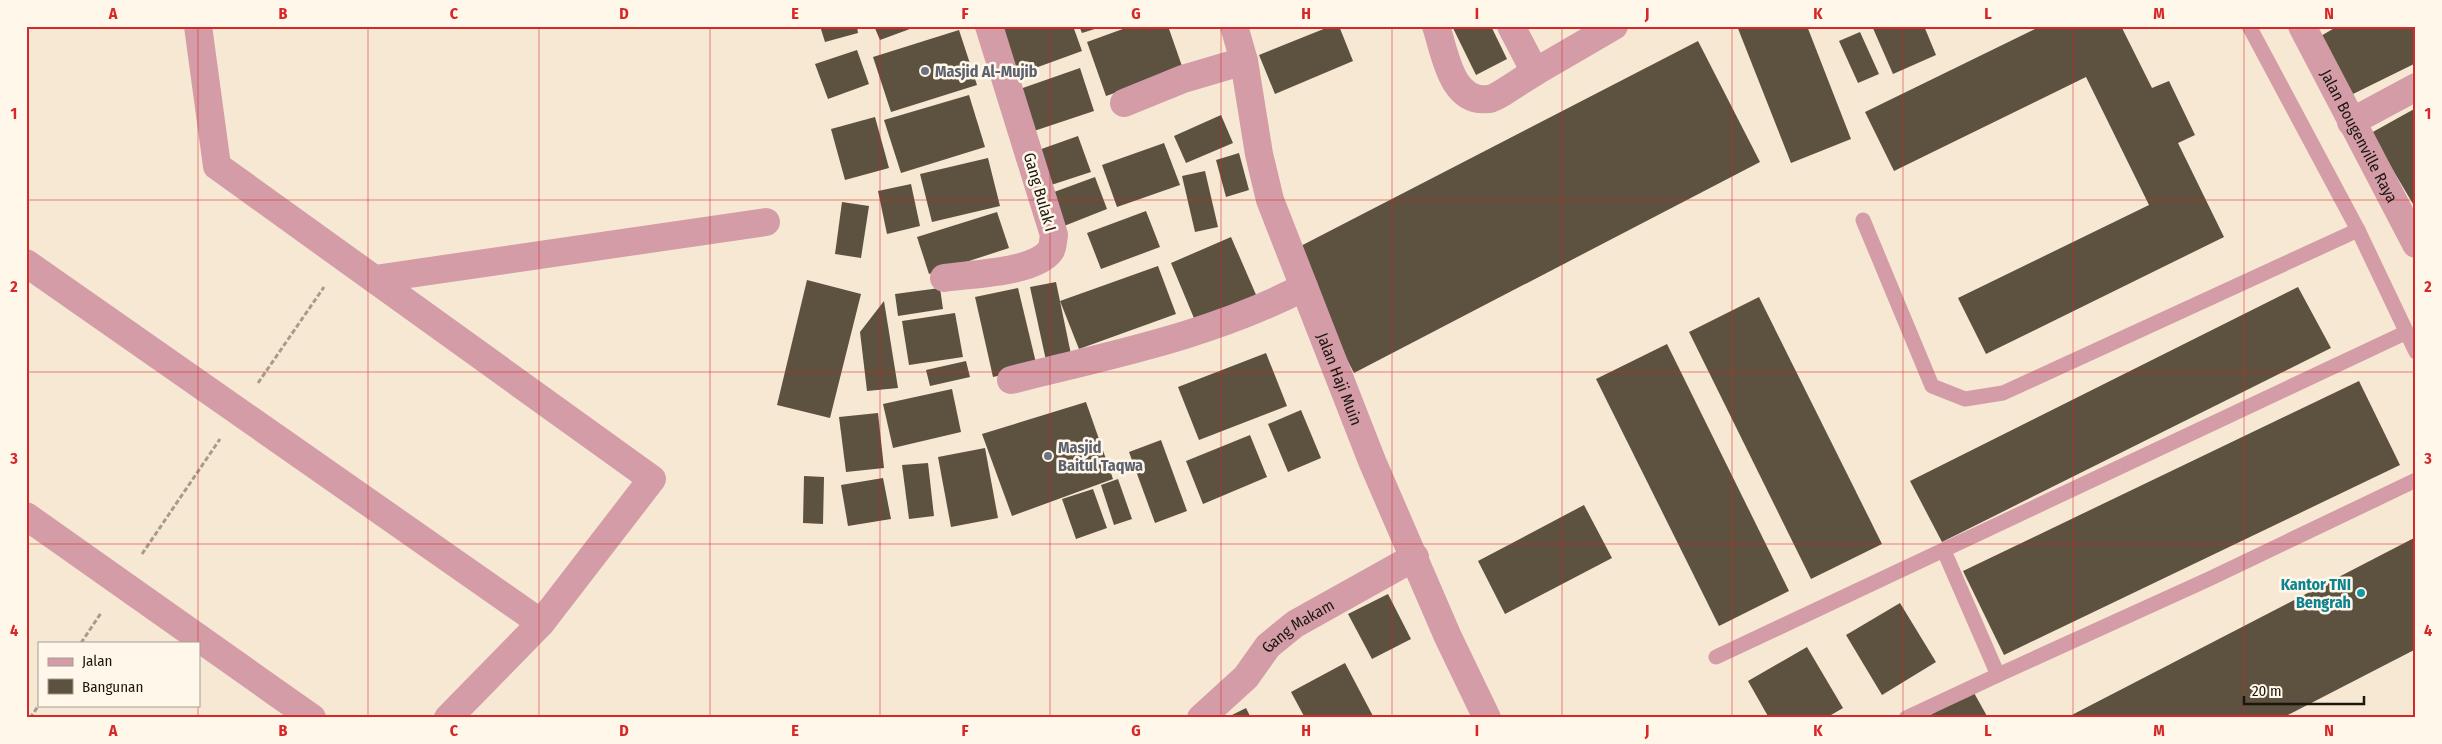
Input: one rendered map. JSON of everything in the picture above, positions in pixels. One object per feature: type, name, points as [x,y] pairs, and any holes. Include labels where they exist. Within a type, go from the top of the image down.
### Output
[{"type":"street","points":[[198,26],[217,166],[652,479],[541,623],[448,718]]},
{"type":"street","name":"Gang Bulak I","points":[[944,278],[1023,267],[1041,260],[1052,250],[1054,235],[989,26]]},
{"type":"street","name":"Jalan Haji Muin","points":[[1234,26],[1244,61],[1259,154],[1270,200],[1372,461],[1448,637],[1487,718]]},
{"type":"street","points":[[1436,26],[1455,85],[1469,97],[1490,99],[1614,26]]},
{"type":"street","points":[[1510,26],[1535,72]]},
{"type":"street","name":"Jalan Bougenville Raya","points":[[2302,26],[2416,244]]},
{"type":"street","points":[[1124,103],[1183,79],[1244,61]]},
{"type":"street","points":[[2351,122],[2416,87]]},
{"type":"street","points":[[375,279],[766,222]]},
{"type":"street","points":[[26,263],[541,623]]},
{"type":"street","points":[[1011,380],[1177,338],[1278,301],[1304,287]]},
{"type":"street","points":[[26,516],[312,718]]},
{"type":"street","name":"Gang Makam","points":[[1201,718],[1246,677],[1268,646],[1295,624],[1415,557]]},
{"type":"lane","points":[[2249,26],[2358,230],[2416,352]]},
{"type":"lane","points":[[1863,220],[1932,386],[1965,399],[2003,393],[2358,230]]},
{"type":"lane","points":[[1716,657],[2407,332]]},
{"type":"lane","points":[[1906,718],[1998,674],[2209,579],[2416,480]]},
{"type":"lane","points":[[1944,551],[1998,674]]},
{"type":"path","points":[[82,642],[344,257]]},
{"type":"path","points":[[30,718],[38,706]]},
{"type":"building","points":[[820,26],[857,26],[858,33],[825,42]]},
{"type":"building","points":[[874,26],[918,26],[880,40]]},
{"type":"building","points":[[998,26],[1073,26],[1082,51],[1016,75]]},
{"type":"building","points":[[1079,26],[1101,26],[1101,27],[1082,33]]},
{"type":"building","points":[[1131,26],[1168,26],[1183,69],[1106,96],[1087,42]]},
{"type":"building","points":[[1331,26],[1339,26],[1353,61],[1275,94],[1259,55]]},
{"type":"building","points":[[1452,26],[1491,26],[1507,59],[1476,75]]},
{"type":"building","points":[[1737,26],[1807,26],[1851,139],[1791,163]]},
{"type":"building","points":[[1872,26],[1924,26],[1936,55],[1893,74]]},
{"type":"building","points":[[2041,26],[2121,26],[2152,88],[2169,81],[2195,135],[2178,143],[2224,237],[1986,354],[1958,298],[2149,205],[2086,77],[1894,171],[1865,112]]},
{"type":"building","points":[[2338,26],[2416,26],[2416,63],[2353,94],[2319,37]]},
{"type":"building","name":"Masjid Al-Mujib","points":[[959,30],[977,85],[891,112],[873,57]]},
{"type":"building","points":[[1860,32],[1879,74],[1858,83],[1839,41]]},
{"type":"building","points":[[1698,41],[1760,162],[1354,373],[1291,251]]},
{"type":"building","points":[[857,50],[869,84],[828,99],[815,64]]},
{"type":"building","points":[[1080,68],[1094,111],[1031,132],[1017,90]]},
{"type":"building","points":[[969,95],[985,147],[901,173],[884,120]]},
{"type":"building","points":[[2416,108],[2416,209],[2371,133]]},
{"type":"building","points":[[1221,115],[1233,143],[1186,163],[1174,136]]},
{"type":"building","points":[[875,117],[889,168],[845,180],[831,129]]},
{"type":"building","points":[[1078,136],[1091,172],[1045,187],[1033,152]]},
{"type":"building","points":[[1164,143],[1180,185],[1117,207],[1102,165]]},
{"type":"building","points":[[1239,153],[1249,190],[1226,197],[1216,160]]},
{"type":"building","points":[[988,158],[1000,206],[932,222],[920,174]]},
{"type":"building","points":[[1205,171],[1218,227],[1195,232],[1182,176]]},
{"type":"building","points":[[1095,177],[1107,209],[1059,228],[1046,195]]},
{"type":"building","points":[[911,184],[920,226],[887,234],[878,191]]},
{"type":"building","points":[[842,202],[869,206],[861,258],[835,254]]},
{"type":"building","points":[[1146,211],[1160,247],[1101,269],[1087,233]]},
{"type":"building","points":[[997,212],[1009,248],[929,274],[917,237]]},
{"type":"building","points":[[1231,237],[1257,297],[1196,323],[1171,263]]},
{"type":"building","points":[[1158,266],[1176,314],[1079,349],[1060,301]]},
{"type":"building","points":[[807,280],[861,294],[830,418],[777,405]]},
{"type":"building","points":[[1056,282],[1072,359],[1047,365],[1030,287]]},
{"type":"building","points":[[2298,287],[2331,348],[1942,542],[1910,481]]},
{"type":"building","points":[[940,288],[943,309],[898,316],[895,294]]},
{"type":"building","points":[[1018,288],[1037,367],[993,377],[975,297]]},
{"type":"building","points":[[1759,297],[1882,544],[1811,579],[1689,332]]},
{"type":"building","points":[[884,301],[898,388],[867,391],[860,332]]},
{"type":"building","points":[[955,313],[963,357],[909,365],[902,321]]},
{"type":"building","points":[[1667,344],[1789,591],[1719,626],[1596,379]]},
{"type":"building","points":[[1266,353],[1287,406],[1199,440],[1178,387]]},
{"type":"building","points":[[966,361],[970,377],[930,386],[926,370]]},
{"type":"building","points":[[2359,381],[2400,465],[2004,655],[1963,571]]},
{"type":"building","points":[[952,389],[961,432],[893,448],[883,404]]},
{"type":"building","name":"Masjid Baitul Taqwa","points":[[1086,402],[1113,479],[1012,516],[982,434]]},
{"type":"building","points":[[1301,410],[1321,458],[1288,472],[1268,424]]},
{"type":"building","points":[[878,413],[884,468],[846,472],[839,417]]},
{"type":"building","points":[[1250,435],[1267,477],[1203,504],[1186,461]]},
{"type":"building","points":[[1161,440],[1187,511],[1155,523],[1129,452]]},
{"type":"building","points":[[985,448],[998,518],[951,527],[938,457]]},
{"type":"building","points":[[928,463],[934,516],[909,519],[902,465]]},
{"type":"building","points":[[804,476],[824,477],[823,524],[803,523]]},
{"type":"building","points":[[883,478],[891,519],[848,526],[841,485]]},
{"type":"building","points":[[1118,479],[1132,519],[1114,525],[1101,485]]},
{"type":"building","points":[[1093,489],[1107,528],[1076,539],[1062,499]]},
{"type":"building","points":[[1584,505],[1612,558],[1505,614],[1478,561]]},
{"type":"building","name":"Kantor TNI Bengrah","points":[[2416,537],[2416,649],[2282,718],[2066,718]]},
{"type":"building","points":[[1388,594],[1411,639],[1372,659],[1348,614]]},
{"type":"building","points":[[1900,603],[1936,662],[1882,695],[1846,635]]},
{"type":"building","points":[[1807,647],[1843,708],[1826,718],[1769,718],[1748,681]]},
{"type":"building","points":[[1345,663],[1374,718],[1305,718],[1291,692]]},
{"type":"building","points":[[1973,691],[1988,718],[1925,718]]},
{"type":"building","points":[[1246,708],[1251,718],[1226,718]]},
{"type":"place","name":"Masjid Al-Mujib","points":[[925,71]]},
{"type":"place","name":"Masjid Baitul Taqwa","points":[[1048,456]]},
{"type":"place","name":"Kantor TNI Bengrah","points":[[2361,593]]}]
